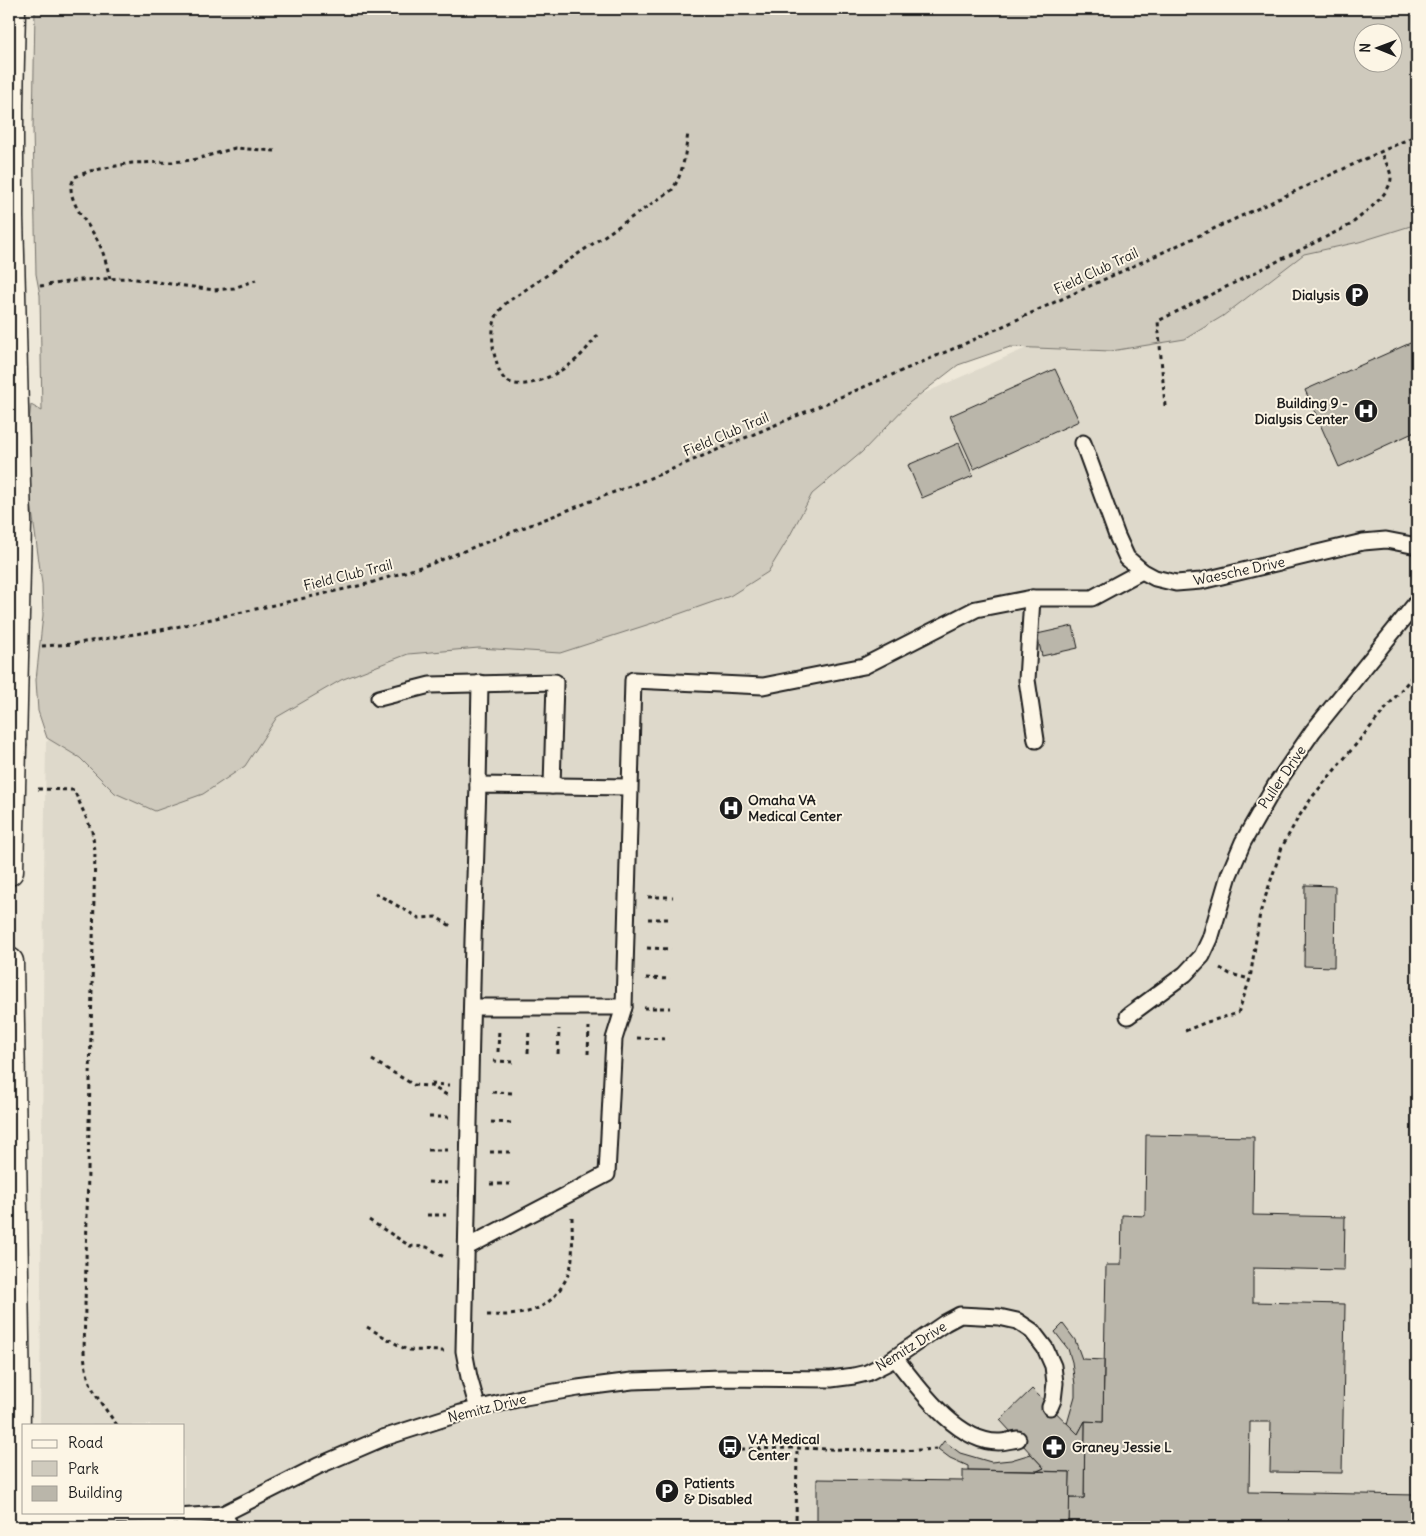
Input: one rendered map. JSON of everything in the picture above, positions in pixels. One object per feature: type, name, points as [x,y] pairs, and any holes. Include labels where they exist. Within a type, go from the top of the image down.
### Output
[{"type":"street","points":[[9,871],[17,523],[9,123],[11,9]]},
{"type":"street","points":[[9,962],[16,1400],[15,1521]]},
{"type":"lane","name":"Waesche Drive","points":[[1084,443],[1127,558],[1142,571],[1155,578],[1176,583],[1201,581],[1362,542],[1386,540],[1417,546]]},
{"type":"lane","points":[[466,1247],[607,1174],[614,1038],[624,1007],[633,680],[763,686],[864,666],[976,609],[1032,598],[1092,598],[1142,571]]},
{"type":"lane","points":[[1032,598],[1027,680],[1036,740]]},
{"type":"lane","name":"Puller Drive","points":[[1128,1016],[1185,974],[1202,956],[1210,939],[1229,875],[1243,842],[1275,786],[1313,731],[1417,602]]},
{"type":"lane","points":[[379,698],[430,685],[555,682],[552,786]]},
{"type":"lane","points":[[478,1408],[464,1351],[480,683]]},
{"type":"lane","points":[[478,784],[629,787]]},
{"type":"lane","points":[[472,1008],[624,1007]]},
{"type":"lane","name":"Nemitz Drive","points":[[15,1521],[223,1514],[318,1466],[383,1438],[478,1408],[546,1394],[632,1381],[722,1378],[830,1379],[854,1376],[867,1373],[894,1358],[960,1315],[1008,1319],[1017,1321],[1032,1331],[1045,1348],[1053,1366],[1055,1383],[1050,1407]]},
{"type":"lane","points":[[894,1358],[924,1395],[958,1426],[970,1434],[985,1440],[998,1442],[1018,1440]]},
{"type":"lane","points":[[223,1514],[231,1527]]},
{"type":"path","points":[[598,335],[580,357],[560,371],[527,384],[516,384],[507,381],[500,373],[493,350],[496,316],[506,303],[672,190],[683,167],[688,133]]},
{"type":"path","name":"Field Club Trail","points":[[36,646],[72,644],[167,629],[367,584],[433,563],[663,473],[962,345],[1417,135]]},
{"type":"path","points":[[110,279],[107,263],[98,241],[84,221],[73,198],[71,187],[75,177],[90,171],[132,163],[193,160],[235,148],[275,151]]},
{"type":"path","points":[[1165,406],[1158,321],[1350,225],[1374,205],[1389,186],[1391,176],[1380,152]]},
{"type":"path","points":[[12,293],[37,286],[128,278],[214,290],[234,288],[256,280]]},
{"type":"path","points":[[1185,1031],[1238,1013],[1250,979],[1260,913],[1282,847],[1298,818],[1314,796],[1417,671]]},
{"type":"path","points":[[38,789],[74,790],[92,831],[95,851],[84,1352],[88,1382],[116,1424]]},
{"type":"path","points":[[375,893],[419,918],[436,917],[473,940]]},
{"type":"path","points":[[614,1038],[669,1038]]},
{"type":"path","points":[[372,1060],[414,1085],[431,1086],[469,1108]]},
{"type":"path","points":[[482,1315],[525,1313],[540,1308],[556,1296],[565,1281],[572,1258],[571,1213]]},
{"type":"path","points":[[369,1220],[410,1246],[427,1247],[466,1271]]},
{"type":"path","points":[[367,1327],[407,1350],[464,1351]]},
{"type":"path","points":[[796,1527],[797,1448]]},
{"type":"path","points":[[741,1449],[797,1448],[899,1451],[938,1449]]},
{"type":"shaded area","name":"Omaha VA Medical Center","points":[[1417,173],[1417,1527],[41,1527],[41,1514],[185,1514],[185,1424],[40,1424],[46,742],[129,690],[460,599]]},
{"type":"green space","points":[[35,9],[1417,9],[1417,224],[1359,242],[1304,254],[1223,316],[1185,339],[1111,351],[1010,347],[958,365],[909,403],[862,452],[812,494],[768,572],[730,596],[560,653],[479,648],[408,654],[341,680],[277,717],[245,766],[203,794],[155,811],[115,793],[80,758],[47,738],[38,711],[36,680],[43,615],[42,584],[30,496],[26,446],[31,405],[42,411],[40,295],[36,274],[33,128]]},
{"type":"building","name":"Building 9 - Dialysis Center","points":[[1417,340],[1417,431],[1339,467],[1305,390]]},
{"type":"building","points":[[1055,369],[1079,421],[974,469],[950,416]]},
{"type":"building","points":[[959,443],[973,476],[922,498],[908,465]]},
{"type":"building","points":[[1073,626],[1078,648],[1042,656],[1037,634]]},
{"type":"building","points":[[1305,885],[1335,886],[1334,967],[1304,966]]},
{"type":"building","points":[[1146,1135],[1254,1137],[1253,1215],[1345,1217],[1344,1270],[1253,1268],[1253,1302],[1345,1304],[1342,1473],[1270,1472],[1271,1422],[1250,1422],[1249,1492],[1417,1495],[1417,1527],[1069,1527],[1069,1498],[1084,1498],[1085,1421],[1103,1422],[1106,1265],[1121,1265],[1122,1215],[1145,1216]]},
{"type":"building","points":[[1063,1324],[1075,1340],[1082,1359],[1104,1360],[1103,1422],[1085,1421],[1078,1434],[1067,1424],[1075,1396],[1075,1385],[1068,1349],[1055,1332]]},
{"type":"building","name":"Graney Jessie L","points":[[1032,1389],[1078,1434],[1085,1421],[1084,1498],[1069,1498],[1070,1472],[1037,1471],[1044,1468],[1000,1420]]},
{"type":"building","points":[[944,1441],[960,1453],[991,1462],[1011,1460],[1031,1454],[1044,1468],[1037,1471],[968,1470],[968,1466],[950,1458],[938,1449]]},
{"type":"building","points":[[963,1470],[1070,1472],[1069,1527],[817,1527],[817,1479],[963,1481]]},
{"type":"place","name":"Dialysis","points":[[1357,295]]},
{"type":"place","name":"Building 9 - Dialysis Center","points":[[1366,411]]},
{"type":"place","name":"Omaha VA Medical Center","points":[[731,808]]},
{"type":"place","name":"V.A Medical Center","points":[[730,1447]]},
{"type":"place","name":"Graney Jessie L","points":[[1054,1447]]},
{"type":"place","name":"Patients & Disabled","points":[[667,1491]]}]
